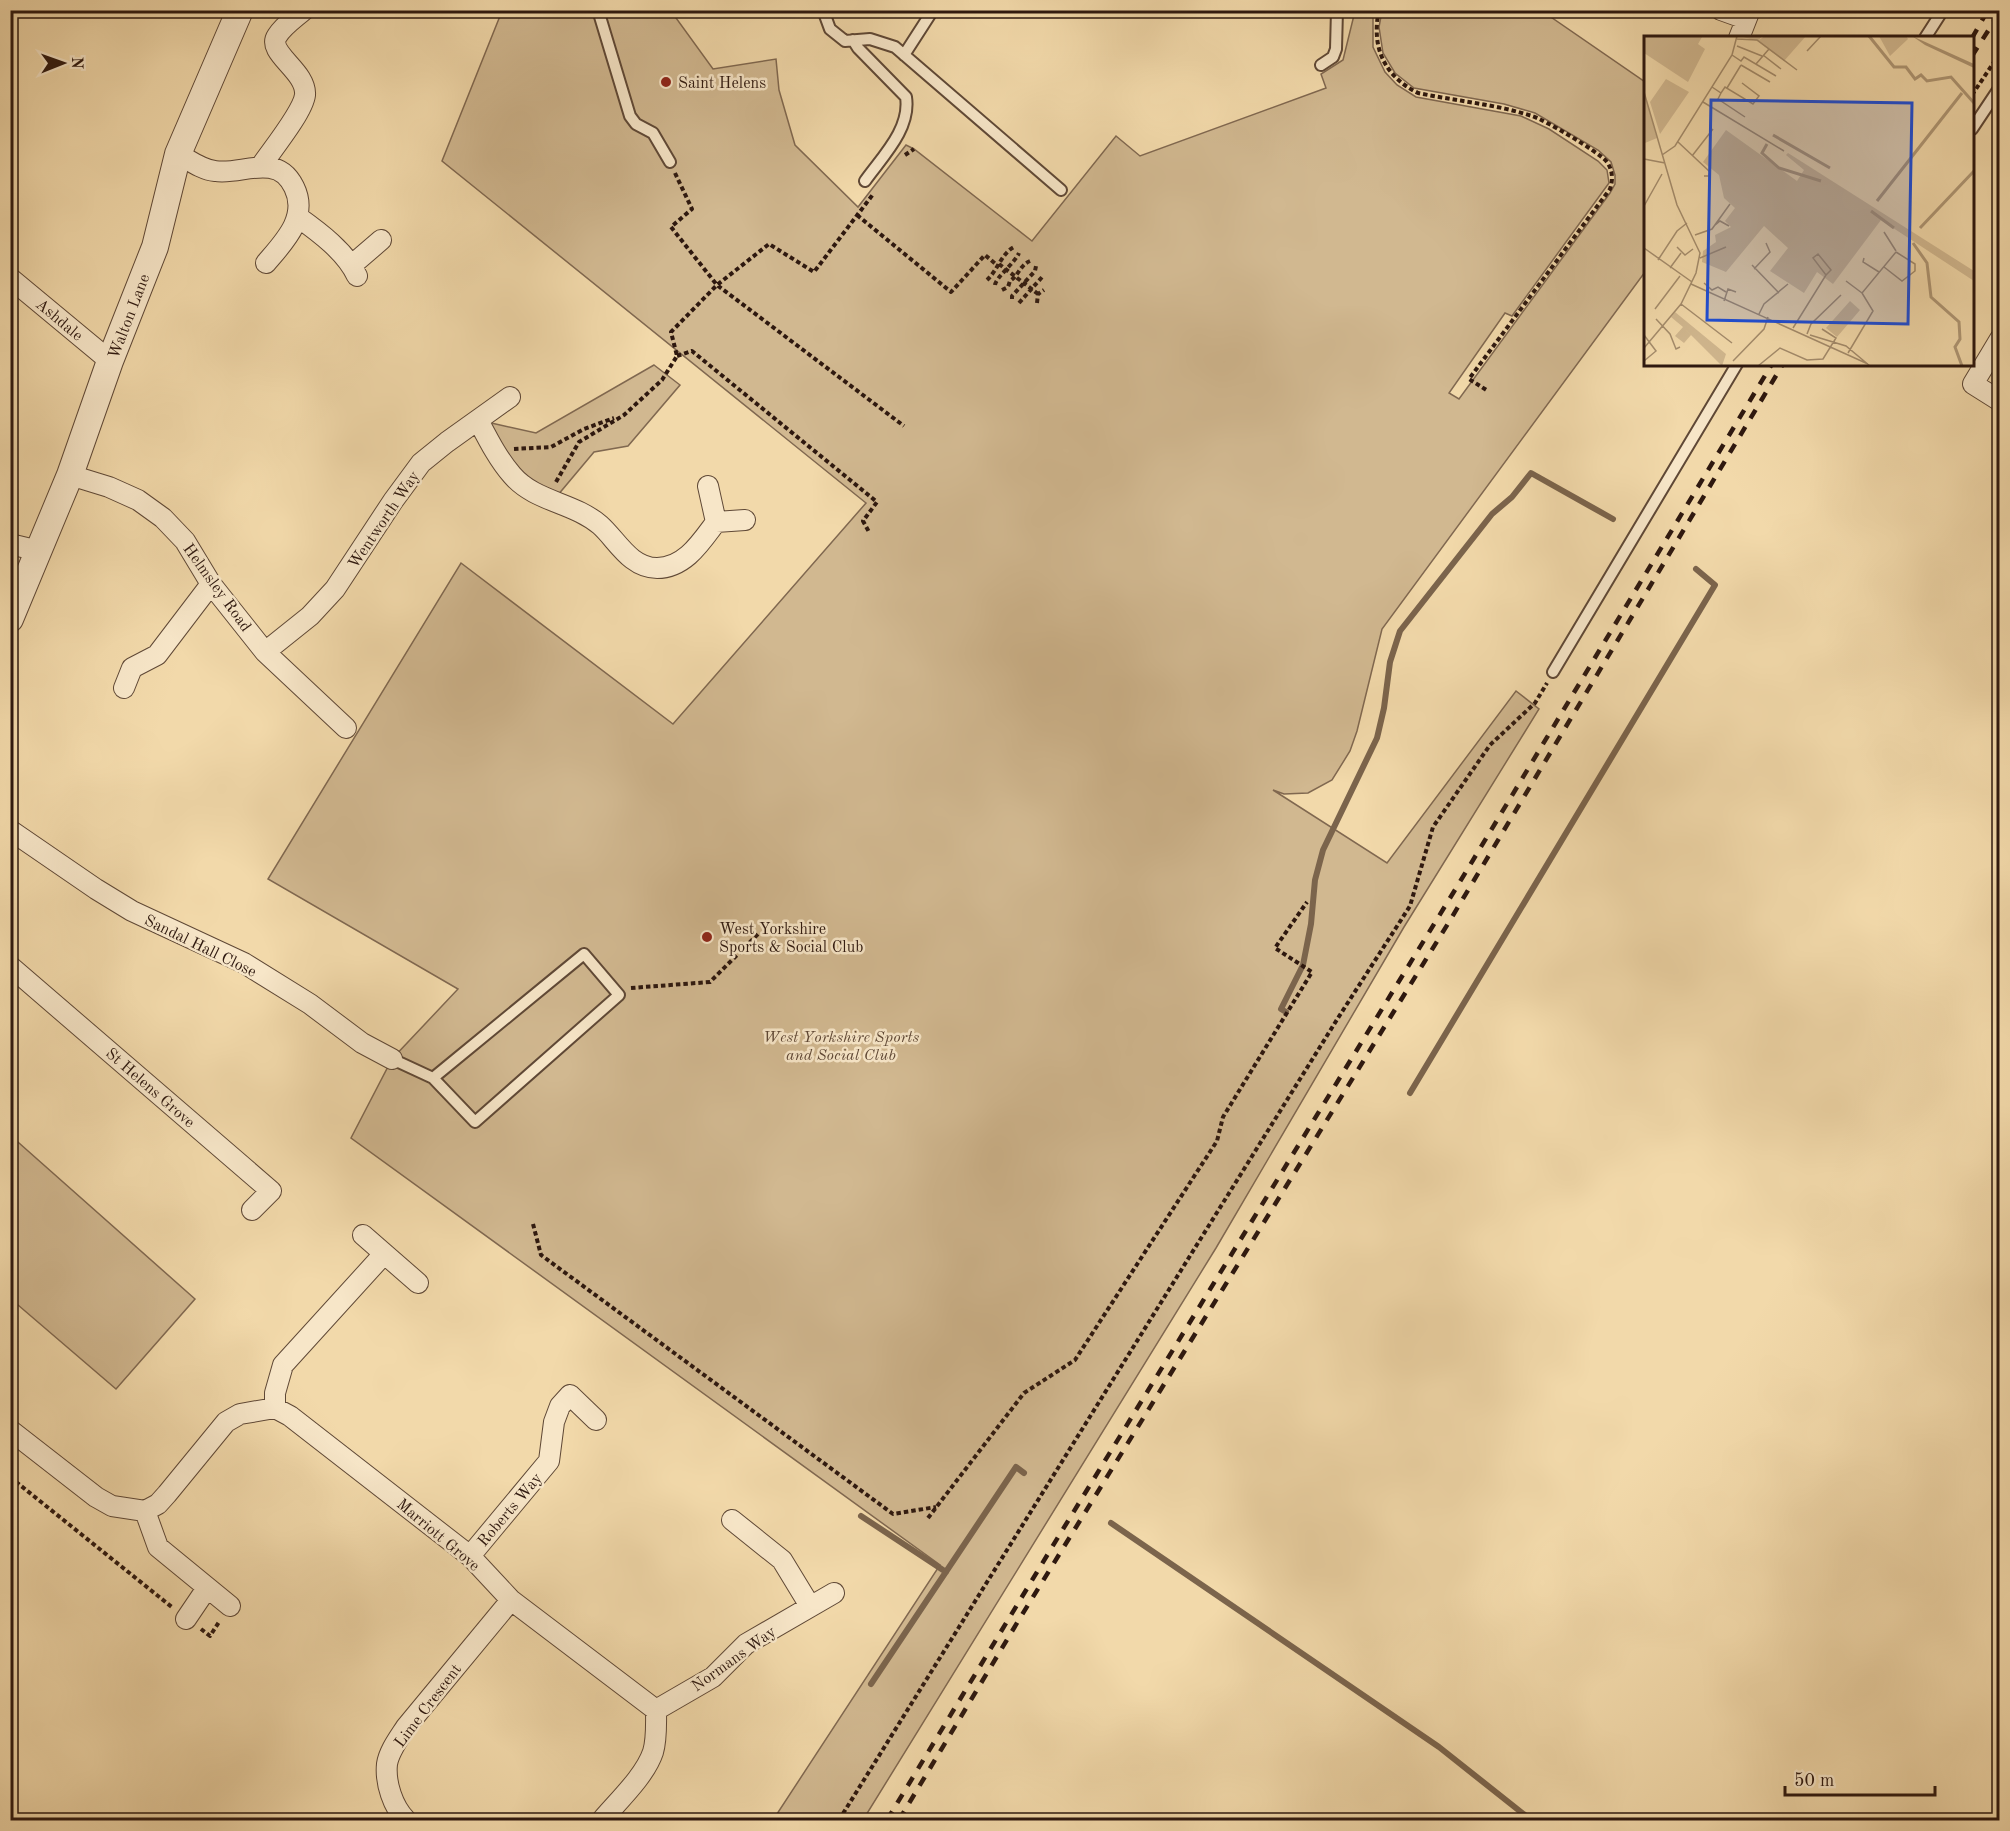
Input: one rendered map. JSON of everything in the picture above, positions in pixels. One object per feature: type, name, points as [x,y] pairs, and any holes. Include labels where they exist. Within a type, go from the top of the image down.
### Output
[{"type":"street","name":"Walton Lane","points":[[10,619],[70,475],[155,247],[178,154],[240,10]]},
{"type":"street","points":[[261,166],[302,107],[305,94],[298,74],[277,52],[275,38],[304,10]]},
{"type":"street","points":[[1722,10],[1745,22]]},
{"type":"street","points":[[178,154],[213,171],[238,171],[261,166],[274,168],[283,173],[291,182],[297,192],[298,218],[290,234],[266,263]]},
{"type":"street","points":[[298,218],[315,230],[354,270],[381,240]]},
{"type":"street","name":"Ashdale","points":[[10,278],[111,361]]},
{"type":"street","points":[[2000,339],[1973,384],[2000,401]]},
{"type":"street","name":"Wentworth Way","points":[[265,651],[310,616],[335,589],[421,463],[510,397]]},
{"type":"street","points":[[478,420],[512,476],[530,492],[576,511],[599,524],[633,561],[656,568],[677,564],[694,551],[716,522],[745,520]]},
{"type":"street","name":"Helmsley Road","points":[[70,475],[109,487],[138,500],[163,518],[185,540],[211,584],[265,651],[346,728]]},
{"type":"street","points":[[708,486],[716,522]]},
{"type":"street","points":[[10,544],[39,551]]},
{"type":"street","points":[[124,688],[132,668],[157,655],[211,584]]},
{"type":"street","name":"Sandal Hall Close","points":[[10,830],[132,911],[244,963],[310,1004],[362,1043],[392,1059]]},
{"type":"street","name":"St Helens Grove","points":[[10,966],[271,1191],[252,1210]]},
{"type":"street","points":[[363,1235],[418,1284]]},
{"type":"street","points":[[10,1430],[96,1497],[112,1506],[145,1511],[158,1504],[226,1422],[240,1414],[275,1407],[275,1393],[283,1365],[383,1255]]},
{"type":"street","name":"Roberts Way","points":[[470,1556],[549,1461],[554,1422],[560,1406],[570,1395],[596,1420]]},
{"type":"street","name":"Marriott Grove","points":[[275,1407],[290,1416],[470,1556],[511,1600],[656,1710]]},
{"type":"street","points":[[145,1511],[158,1547],[230,1606]]},
{"type":"street","points":[[732,1520],[782,1560],[810,1606]]},
{"type":"street","points":[[186,1618],[207,1588]]},
{"type":"street","name":"Normans Way","points":[[656,1710],[713,1677],[746,1644],[834,1593]]},
{"type":"street","name":"Lime Crescent","points":[[406,1821],[393,1801],[388,1784],[387,1764],[394,1746],[406,1727],[511,1600]]},
{"type":"street","points":[[602,1821],[644,1770],[653,1752],[656,1710]]},
{"type":"lane","points":[[598,10],[630,116],[636,124],[653,133],[670,162]]},
{"type":"lane","points":[[823,10],[830,29],[845,41],[870,39],[895,47],[1061,190]]},
{"type":"lane","points":[[904,55],[933,10]]},
{"type":"lane","points":[[1321,64],[1334,57],[1337,10]]},
{"type":"lane","points":[[1926,36],[1943,10]]},
{"type":"lane","points":[[853,40],[906,97],[907,106],[900,132],[865,181]]},
{"type":"lane","points":[[1974,126],[2000,87]]},
{"type":"lane","points":[[1553,672],[1736,366]]},
{"type":"lane","points":[[392,1059],[433,1078],[475,1122],[619,995],[584,954],[433,1078]]},
{"type":"path","points":[[1378,10],[1375,27],[1377,45],[1393,76],[1406,87],[1418,93],[1505,108],[1534,117],[1591,150],[1606,162],[1611,171],[1610,189],[1469,378],[1488,391]]},
{"type":"path","points":[[1974,92],[2000,53]]},
{"type":"path","points":[[903,155],[915,149]]},
{"type":"path","points":[[670,162],[692,209],[671,227],[717,285],[904,426]]},
{"type":"path","points":[[677,356],[671,332],[717,285],[769,244],[814,272],[877,190]]},
{"type":"path","points":[[857,215],[951,292],[985,255],[1038,294]]},
{"type":"path","points":[[987,280],[999,265],[1006,250],[1030,261]]},
{"type":"path","points":[[995,285],[996,279],[1008,270],[1017,256]]},
{"type":"path","points":[[1016,277],[1017,256]]},
{"type":"path","points":[[1012,298],[1013,292],[1034,270]]},
{"type":"path","points":[[1020,300],[1043,276]]},
{"type":"path","points":[[1002,290],[1008,287],[1010,281],[1016,277]]},
{"type":"path","points":[[1037,303],[1038,294],[1044,290]]},
{"type":"path","points":[[544,498],[554,486],[579,441],[624,414],[662,380],[677,356],[692,351],[877,502],[863,520],[869,532]]},
{"type":"path","points":[[495,450],[551,447],[584,429],[624,414]]},
{"type":"path","points":[[839,1821],[1410,906],[1433,827],[1490,744],[1535,703],[1553,672]]},
{"type":"path","points":[[928,1518],[1024,1393],[1075,1360],[1217,1141],[1223,1117],[1312,972],[1275,948],[1307,902]]},
{"type":"path","points":[[614,989],[710,982],[759,933]]},
{"type":"path","points":[[533,1224],[541,1255],[893,1514],[936,1507]]},
{"type":"path","points":[[10,1477],[210,1636],[230,1606]]},
{"type":"green space","name":"West Yorkshire Sports and Social Club","points":[[502,11],[671,11],[713,69],[776,59],[779,90],[795,145],[858,207],[906,145],[1032,241],[1116,136],[1140,156],[1326,88],[1321,74],[1343,60],[1355,11],[1375,11],[1373,47],[1385,72],[1397,85],[1416,97],[1521,116],[1549,129],[1598,161],[1607,170],[1609,183],[1512,316],[1505,313],[1449,393],[1459,399],[1610,193],[1615,184],[1615,175],[1611,162],[1598,150],[1535,113],[1504,104],[1414,88],[1395,73],[1383,53],[1379,27],[1382,11],[1542,11],[1644,81],[1644,273],[1382,629],[1357,731],[1350,751],[1332,780],[1308,793],[1284,794],[1273,790],[1387,863],[1516,691],[1539,709],[1404,927],[1216,1248],[863,1820],[773,1820],[940,1565],[351,1138],[392,1059],[458,989],[268,879],[461,563],[673,724],[866,503],[442,161]]},
{"type":"green space","points":[[654,365],[680,385],[628,446],[594,452],[552,502],[530,492],[478,420],[536,433]]},
{"type":"green space","points":[[10,1135],[195,1299],[116,1389],[11,1299]]},
{"type":"waterway","points":[[1286,1012],[1281,1009],[1303,965],[1311,924],[1315,880],[1323,850],[1377,738],[1384,708],[1390,662],[1400,631],[1492,514],[1512,497],[1531,473],[1613,519]]},
{"type":"waterway","points":[[1410,1093],[1715,585],[1696,569]]},
{"type":"waterway","points":[[871,1684],[1016,1467],[1024,1473]]},
{"type":"waterway","points":[[861,1516],[946,1572]]},
{"type":"waterway","points":[[1111,1523],[1439,1747],[1531,1820]]},
{"type":"railway","points":[[1973,36],[1988,10]]},
{"type":"railway","points":[[1974,53],[2000,12]]},
{"type":"railway","points":[[887,1820],[1458,885],[1771,366]]},
{"type":"railway","points":[[899,1820],[1020,1618],[1449,922],[1782,366]]},
{"type":"place","name":"Saint Helens","points":[[666,82]]},
{"type":"place","name":"West Yorkshire Sports & Social Club","points":[[707,937]]}]
